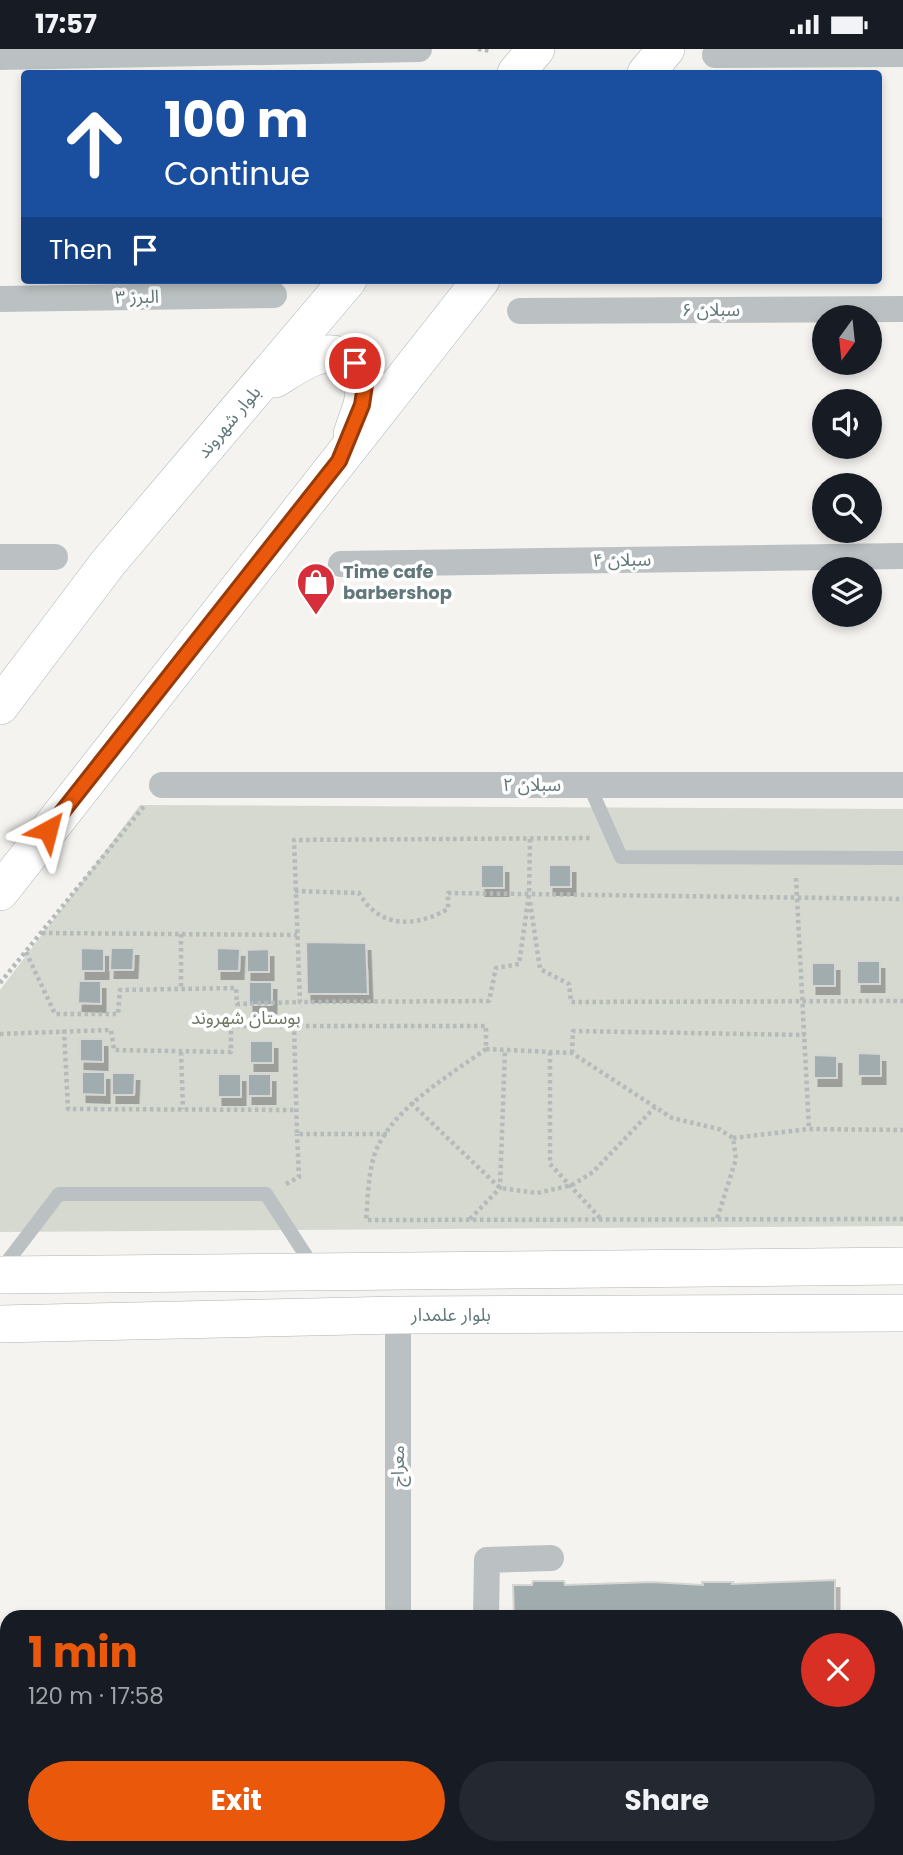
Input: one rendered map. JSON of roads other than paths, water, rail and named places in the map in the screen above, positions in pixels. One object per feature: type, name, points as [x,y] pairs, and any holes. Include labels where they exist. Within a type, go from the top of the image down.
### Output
[{"type":"main road","points":[[518,70],[536,49]]},
{"type":"main road","points":[[648,70],[666,49]]},
{"type":"main road","name":"بلوار شهروند","points":[[0,706],[108,563],[345,284]]},
{"type":"main road","points":[[0,891],[478,284]]},
{"type":"main road","points":[[253,393],[321,354],[338,352],[355,363],[366,378],[362,405],[339,461]]},
{"type":"main road","points":[[0,1273],[903,1266]]},
{"type":"main road","name":"بلوار علمدار","points":[[0,1324],[398,1315],[903,1313]]},
{"type":"street","points":[[0,57],[419,49]]},
{"type":"street","points":[[715,55],[903,54]]},
{"type":"street","name":"البرز ۳","points":[[0,299],[274,295]]},
{"type":"street","name":"سبلان ۶","points":[[520,311],[903,309]]},
{"type":"street","name":"سبلان ۴","points":[[341,564],[903,556]]},
{"type":"street","points":[[0,557],[55,557]]},
{"type":"street","name":"سبلان ۲","points":[[162,785],[903,785]]},
{"type":"street","name":"معراج","points":[[398,1315],[398,1610]]},
{"type":"street","points":[[486,1610],[487,1560],[551,1558]]},
{"type":"lane","points":[[589,785],[621,857],[903,858]]},
{"type":"lane","points":[[0,1273],[59,1194],[267,1194],[317,1272]]},
{"type":"place","name":"Time cafe barbershop","points":[[316,616]]},
{"type":"park label","name":"بوستان شهروند","points":[[246,1018]]}]
